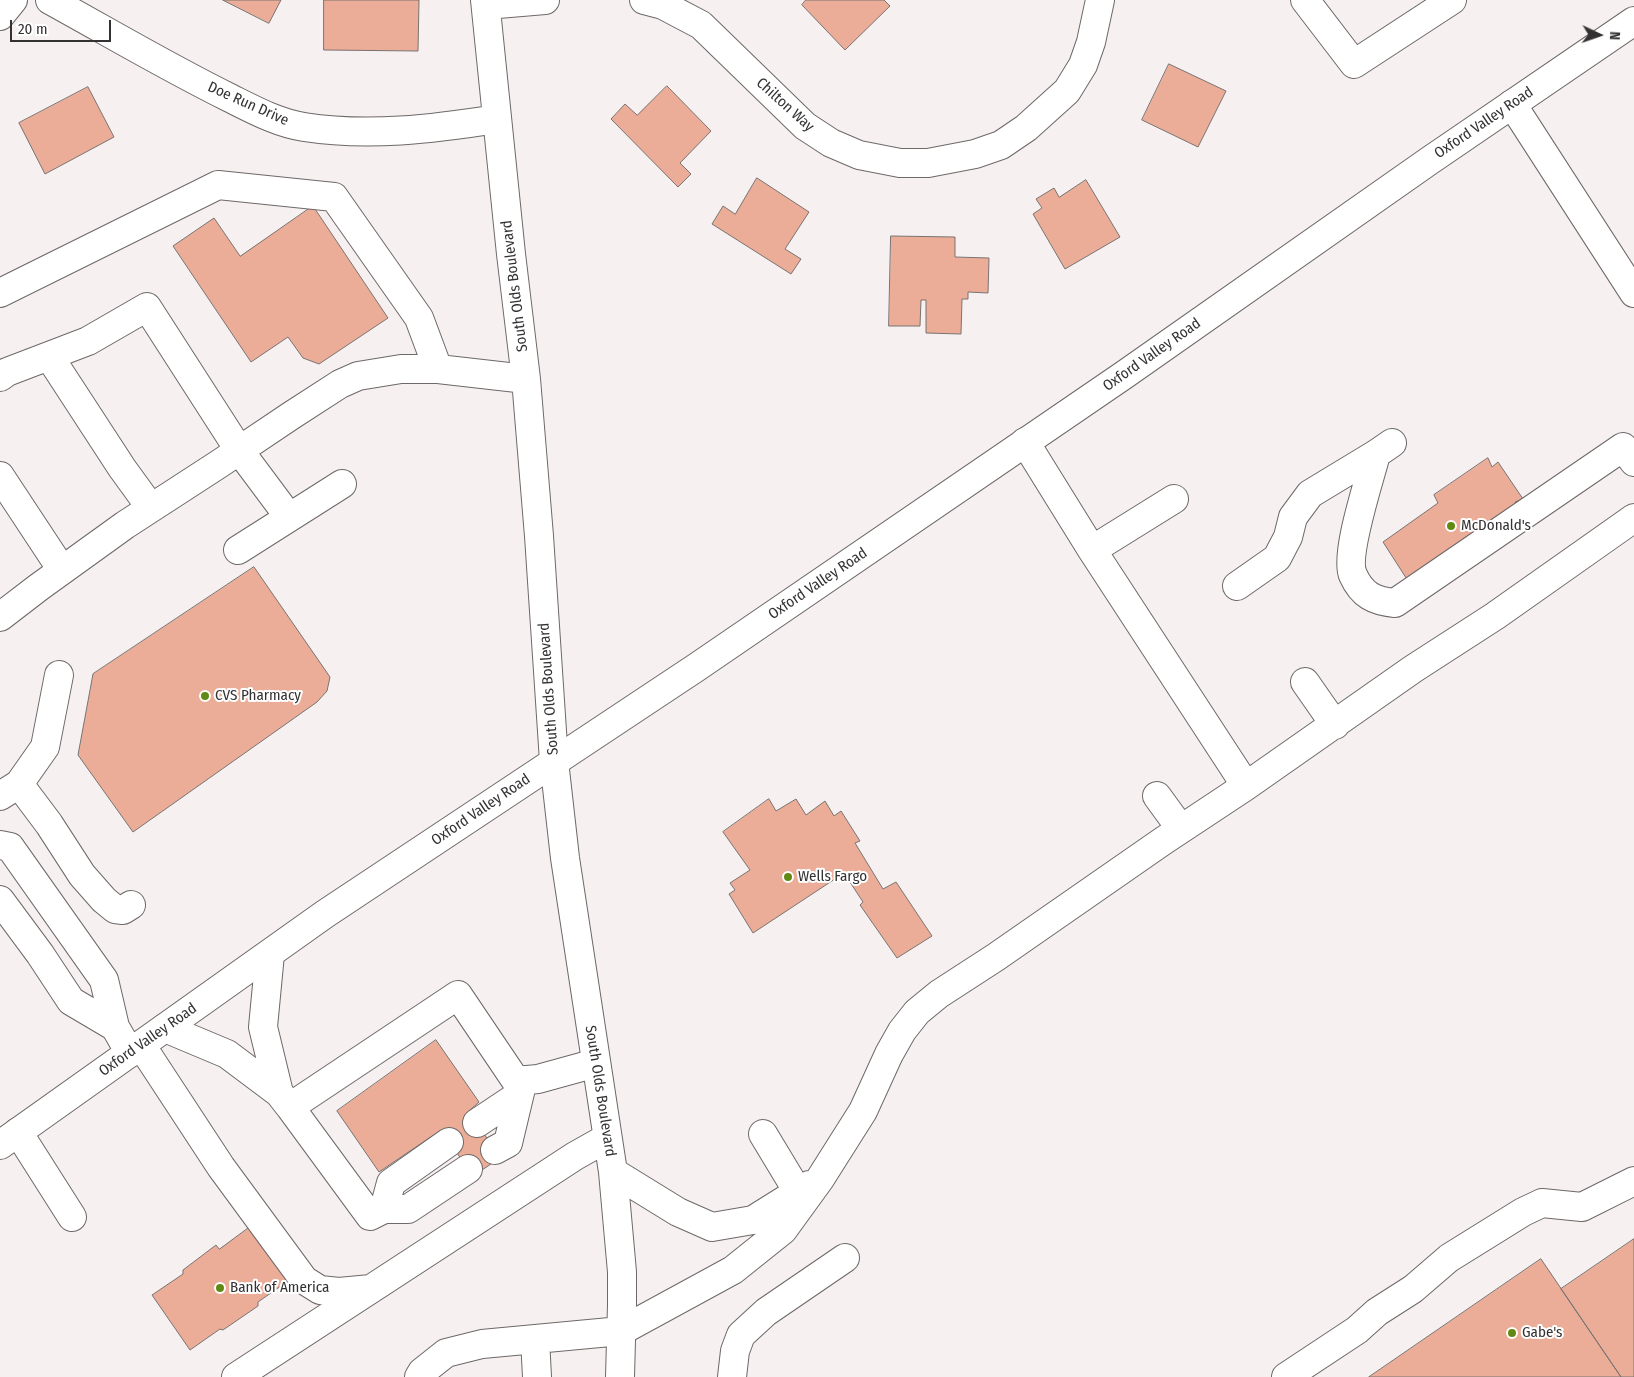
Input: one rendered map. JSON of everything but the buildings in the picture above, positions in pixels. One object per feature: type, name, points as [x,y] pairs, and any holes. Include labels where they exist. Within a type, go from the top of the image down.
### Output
[{"type":"street","points":[[0,16],[13,0]]},
{"type":"street","name":"Doe Run Drive","points":[[50,0],[207,87],[268,116],[302,127],[346,132],[405,131],[455,126],[497,118]]},
{"type":"street","name":"Chilton Way","points":[[644,0],[664,5],[701,25],[805,126],[831,143],[859,155],[900,163],[928,163],[975,154],[1001,144],[1026,128],[1067,91],[1083,65],[1091,42],[1100,0]]},
{"type":"street","points":[[1305,0],[1354,64],[1452,0]]},
{"type":"street","points":[[486,3],[540,1]]},
{"type":"street","name":"South Olds Boulevard","points":[[486,3],[526,379],[540,546],[554,761],[565,858],[608,1138],[622,1272],[620,1377]]},
{"type":"street","name":"Oxford Valley Road","points":[[9,1139],[341,904],[697,667],[1124,375],[1634,21]]},
{"type":"street","points":[[1512,104],[1634,292]]},
{"type":"street","points":[[0,293],[218,185],[334,197],[419,318],[438,369]]},
{"type":"street","points":[[0,377],[7,372],[88,340],[147,307],[238,450],[289,517]]},
{"type":"street","points":[[50,356],[122,468],[151,508]]},
{"type":"street","points":[[0,617],[62,570],[151,508],[340,384],[358,376],[401,369],[438,369],[526,379]]},
{"type":"street","points":[[1025,442],[1092,550],[1246,786]]},
{"type":"street","points":[[1236,586],[1277,558],[1288,537],[1293,516],[1310,494],[1384,449],[1357,524],[1352,550],[1352,573],[1365,593],[1380,601],[1395,604],[1628,454]]},
{"type":"street","points":[[0,476],[62,570]]},
{"type":"street","points":[[238,550],[342,484]]},
{"type":"street","points":[[1092,550],[1174,499]]},
{"type":"street","points":[[419,1377],[422,1372],[446,1352],[482,1344],[621,1330],[733,1270],[782,1230],[809,1185],[863,1112],[889,1054],[917,1012],[939,994],[1003,953],[1413,669],[1495,616],[1634,518]]},
{"type":"street","points":[[59,675],[45,747],[10,790],[49,824],[82,875],[104,900],[116,909],[123,910],[131,905]]},
{"type":"street","points":[[1305,682],[1334,725]]},
{"type":"street","points":[[1157,796],[1181,829]]},
{"type":"street","points":[[0,845],[10,847],[104,980],[115,1027]]},
{"type":"street","points":[[0,900],[40,954],[71,1001],[115,1027],[135,1049],[178,1103],[221,1167],[304,1280],[320,1290],[339,1292],[372,1289]]},
{"type":"street","points":[[270,954],[263,1027],[284,1100]]},
{"type":"street","points":[[284,1100],[458,995],[521,1087]]},
{"type":"street","points":[[165,1028],[227,1054],[284,1100],[370,1216],[384,1209],[408,1209],[468,1169]]},
{"type":"street","points":[[477,1123],[521,1087],[538,1079],[596,1063]]},
{"type":"street","points":[[495,1150],[508,1143],[521,1087]]},
{"type":"street","points":[[763,1134],[809,1185]]},
{"type":"street","points":[[236,1377],[576,1156],[608,1138]]},
{"type":"street","points":[[9,1139],[72,1217]]},
{"type":"street","points":[[384,1209],[391,1183],[450,1142]]},
{"type":"street","points":[[612,1172],[678,1212],[712,1227],[753,1220],[809,1185]]},
{"type":"street","points":[[1286,1377],[1357,1330],[1377,1312],[1413,1289],[1449,1258],[1523,1212],[1542,1204],[1582,1207],[1634,1181]]},
{"type":"street","points":[[732,1377],[735,1351],[741,1335],[766,1312],[845,1258]]},
{"type":"street","points":[[535,1339],[537,1377]]},
{"type":"place","name":"McDonald's","points":[[1451,526]]},
{"type":"place","name":"CVS Pharmacy","points":[[205,696]]},
{"type":"place","name":"Wells Fargo","points":[[788,877]]},
{"type":"place","name":"Bank of America","points":[[220,1288]]},
{"type":"place","name":"Gabe's","points":[[1512,1333]]}]
